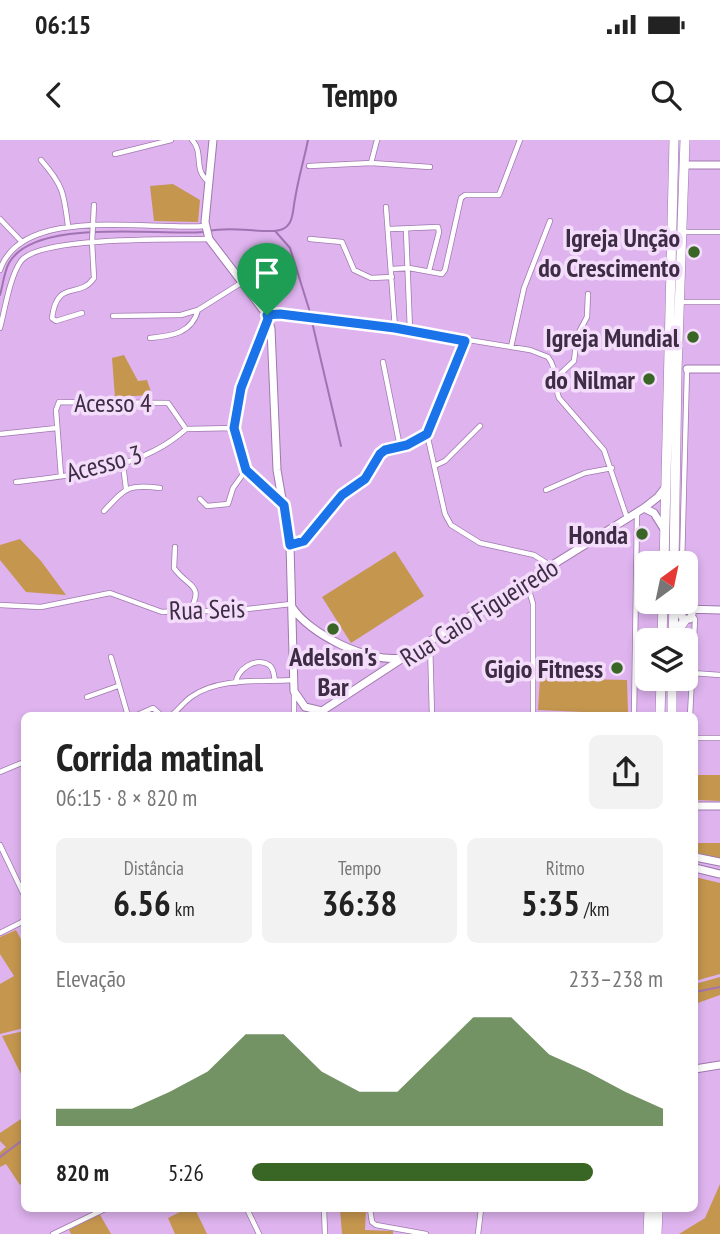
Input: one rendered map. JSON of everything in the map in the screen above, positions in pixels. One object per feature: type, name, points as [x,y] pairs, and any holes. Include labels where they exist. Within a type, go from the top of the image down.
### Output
[{"type":"highway","points":[[664,551],[674,140]]},
{"type":"highway","points":[[674,551],[685,140]]},
{"type":"highway","points":[[660,712],[661,691]]},
{"type":"highway","points":[[672,691],[672,712]]},
{"type":"highway","points":[[648,1234],[649,1212]]},
{"type":"highway","points":[[657,1234],[658,1212]]},
{"type":"street","points":[[115,154],[171,140]]},
{"type":"street","points":[[192,140],[196,143],[201,176],[208,181]]},
{"type":"street","points":[[213,140],[208,181],[207,232],[267,317],[273,339],[277,471],[290,545],[294,712]]},
{"type":"street","points":[[371,163],[377,140]]},
{"type":"street","points":[[392,269],[409,268],[439,275],[444,272],[461,198],[465,195],[499,195],[520,140]]},
{"type":"street","points":[[41,160],[61,185],[65,195],[68,226]]},
{"type":"street","points":[[309,166],[371,163],[430,167]]},
{"type":"street","points":[[685,165],[720,165]]},
{"type":"street","points":[[82,313],[56,321],[52,318],[57,298],[62,293],[88,284],[94,278],[94,205]]},
{"type":"street","points":[[386,208],[395,328]]},
{"type":"street","points":[[0,219],[22,242]]},
{"type":"street","points":[[511,347],[524,288],[550,221]]},
{"type":"street","points":[[0,270],[7,253],[22,242],[68,226],[94,224],[207,232]]},
{"type":"street","points":[[389,229],[438,227],[429,271]]},
{"type":"street","points":[[406,230],[410,331]]},
{"type":"street","points":[[0,328],[16,270],[26,257],[54,247],[207,232]]},
{"type":"street","points":[[684,232],[720,232]]},
{"type":"street","points":[[310,239],[334,239],[342,242],[354,270],[371,278],[393,277]]},
{"type":"street","points":[[113,316],[180,315],[198,310],[241,282]]},
{"type":"street","points":[[556,379],[574,361],[577,336],[587,317],[588,294]]},
{"type":"street","points":[[679,302],[720,302]]},
{"type":"street","points":[[150,338],[168,336],[190,327],[194,324],[198,310]]},
{"type":"street","points":[[267,317],[311,318],[395,328],[540,352],[554,365],[559,398],[604,450],[627,519]]},
{"type":"street","points":[[267,317],[241,388],[234,428],[246,470],[284,505]]},
{"type":"street","points":[[465,341],[427,434],[445,514],[451,525],[480,543],[534,555],[552,567]]},
{"type":"street","points":[[383,362],[400,447]]},
{"type":"street","points":[[682,551],[687,369],[720,369]]},
{"type":"street","name":"Acesso 4","points":[[61,476],[57,405],[66,401],[168,403],[186,429]]},
{"type":"street","points":[[434,466],[445,461],[480,426]]},
{"type":"street","points":[[0,434],[57,428]]},
{"type":"street","points":[[186,429],[234,428]]},
{"type":"street","name":"Acesso 3","points":[[16,482],[122,464],[169,443],[186,429]]},
{"type":"street","points":[[290,545],[304,541],[342,495],[365,479],[380,454],[427,434]]},
{"type":"street","points":[[122,464],[126,489]]},
{"type":"street","points":[[546,490],[585,473],[612,468]]},
{"type":"street","points":[[200,499],[207,506],[229,505],[233,488],[246,470]]},
{"type":"street","points":[[104,511],[126,489],[139,485],[160,488]]},
{"type":"street","name":"Rua Caio Figueiredo","points":[[320,712],[627,519],[658,497],[665,488]]},
{"type":"street","points":[[634,712],[640,510],[654,513],[665,530]]},
{"type":"street","points":[[175,547],[174,568],[196,591],[197,597],[190,610]]},
{"type":"street","points":[[527,583],[533,604],[533,712]]},
{"type":"street","name":"Rua Seis","points":[[0,606],[41,607],[110,593],[162,612],[221,612],[292,605]]},
{"type":"street","points":[[292,605],[306,623],[353,649],[387,659],[403,658]]},
{"type":"street","points":[[698,610],[720,610]]},
{"type":"street","points":[[292,627],[306,623]]},
{"type":"street","points":[[430,641],[432,712]]},
{"type":"street","points":[[111,657],[127,712]]},
{"type":"street","points":[[387,659],[387,669]]},
{"type":"street","points":[[236,683],[236,676],[244,666],[261,663],[269,665],[275,681]]},
{"type":"street","points":[[698,673],[720,675]]},
{"type":"street","points":[[176,712],[198,693],[209,688],[236,683],[293,680]]},
{"type":"street","points":[[87,697],[118,686]]},
{"type":"street","points":[[294,691],[305,707],[316,712]]},
{"type":"street","points":[[690,712],[691,691]]},
{"type":"street","points":[[698,738],[720,738]]},
{"type":"street","points":[[0,772],[21,763]]},
{"type":"street","points":[[698,806],[720,806]]},
{"type":"street","points":[[0,845],[21,889]]},
{"type":"street","points":[[698,858],[720,862]]},
{"type":"street","points":[[698,869],[720,874]]},
{"type":"street","points":[[0,933],[21,922]]},
{"type":"street","points":[[698,1069],[720,1065]]},
{"type":"street","points":[[53,1234],[99,1212]]},
{"type":"street","points":[[248,1212],[259,1234]]},
{"type":"street","points":[[324,1212],[326,1234]]},
{"type":"street","points":[[370,1212],[372,1223],[380,1227],[426,1234]]},
{"type":"street","points":[[478,1234],[481,1212]]},
{"type":"shaded area","points":[[173,184],[200,200],[198,222],[154,221],[150,186]]},
{"type":"shaded area","points":[[124,355],[138,381],[147,380],[152,395],[115,397],[112,358]]},
{"type":"shaded area","points":[[20,539],[41,561],[66,595],[26,592],[0,560],[0,545]]},
{"type":"shaded area","points":[[395,551],[424,596],[351,643],[322,597]]},
{"type":"shaded area","points":[[540,678],[627,680],[628,712],[538,710]]},
{"type":"shaded area","points":[[698,775],[720,775],[720,801],[698,800]]},
{"type":"shaded area","points":[[698,843],[720,843],[720,859],[698,853]]},
{"type":"shaded area","points":[[698,878],[720,883],[720,974],[698,980]]},
{"type":"shaded area","points":[[16,930],[21,939],[21,1029],[0,1034],[0,984],[14,976],[0,954],[0,937]]},
{"type":"shaded area","points":[[720,977],[720,995],[698,1003],[698,983]]},
{"type":"shaded area","points":[[21,1032],[21,1074],[2,1036]]},
{"type":"shaded area","points":[[21,1119],[20,1185],[6,1164],[0,1167],[0,1152],[6,1147],[0,1141],[0,1133]]},
{"type":"shaded area","points":[[720,1184],[720,1234],[679,1234],[705,1218]]},
{"type":"shaded area","points":[[180,1212],[196,1212],[207,1234],[175,1234],[168,1218]]},
{"type":"shaded area","points":[[340,1212],[366,1212],[365,1230],[393,1231],[393,1234],[342,1234]]},
{"type":"shaded area","points":[[99,1213],[111,1234],[71,1234],[69,1230]]},
{"type":"waterway","points":[[209,231],[274,231],[286,227],[293,215],[308,140]]},
{"type":"waterway","points":[[0,295],[9,263],[23,249],[44,239],[98,232],[203,232]]},
{"type":"waterway","points":[[276,232],[290,248],[309,309],[341,446]]},
{"type":"waterway","points":[[698,991],[720,987]]},
{"type":"waterway","points":[[0,1157],[21,1141]]},
{"type":"place","name":"Igreja Unção do Crescimento","points":[[694,252]]},
{"type":"place","name":"Igreja Mundial","points":[[693,337]]},
{"type":"place","name":"do Nilmar","points":[[649,379]]},
{"type":"place","name":"Honda","points":[[642,534]]},
{"type":"place","name":"Adelson's Bar","points":[[333,629]]},
{"type":"place","name":"Gigio Fitness","points":[[617,668]]},
{"type":"route","points":[[280,314],[395,328],[465,341],[427,434],[407,445],[385,450],[380,454],[365,479],[334,503],[327,515],[300,544],[290,545],[284,505],[246,470],[234,428],[241,388],[268,319],[267,315],[280,314]]}]
